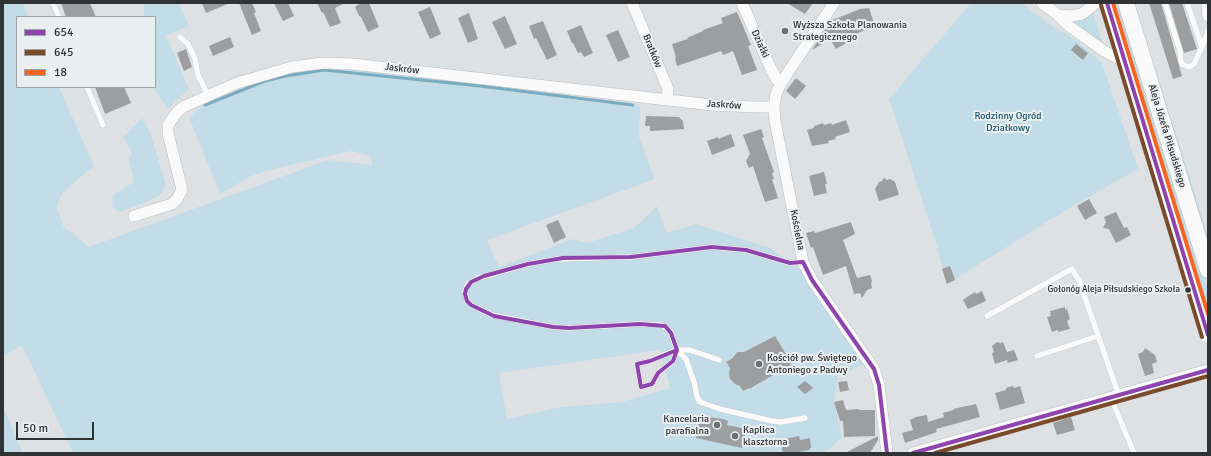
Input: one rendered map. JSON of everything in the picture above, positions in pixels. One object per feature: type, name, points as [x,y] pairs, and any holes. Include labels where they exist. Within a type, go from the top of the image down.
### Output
[{"type":"street","name":"Bratków","points":[[632,3],[668,89],[667,100]]},
{"type":"street","name":"Działki","points":[[742,3],[771,69],[777,80],[782,83]]},
{"type":"street","name":"Kościelna","points":[[834,3],[776,94],[774,107],[775,121],[803,262],[812,280],[874,369],[879,385],[887,453]]},
{"type":"street","points":[[1042,3],[1070,26],[1104,50],[1125,62]]},
{"type":"street","points":[[1058,15],[1072,16],[1082,14],[1096,3]]},
{"type":"street","name":"Aleja Józefa Piłsudskiego","points":[[1107,3],[1208,335]]},
{"type":"street","name":"Aleja Józefa Piłsudskiego","points":[[1126,3],[1208,270]]},
{"type":"street","points":[[1207,3],[1208,16]]},
{"type":"street","name":"Jaskrów","points":[[134,216],[172,204],[182,190],[168,133],[168,125],[177,112],[183,107],[208,95],[260,75],[292,67],[323,63],[360,64],[712,105],[756,108],[774,107]]},
{"type":"street","points":[[913,453],[1208,370]]},
{"type":"lane","points":[[53,3],[59,16]]},
{"type":"lane","points":[[1165,3],[1180,51],[1181,60],[1184,65],[1189,67],[1194,64],[1208,31]]},
{"type":"lane","points":[[1187,3],[1202,47]]},
{"type":"lane","points":[[180,36],[188,44],[195,59],[198,75],[208,95]]},
{"type":"lane","points":[[87,88],[103,125]]},
{"type":"lane","points":[[803,262],[790,263],[746,250],[712,247],[631,257],[563,258],[528,264],[484,276],[471,282],[466,289],[465,294],[471,305],[494,316],[553,327],[564,328],[640,324],[662,325],[671,333],[677,350],[686,359],[694,382],[696,397],[700,402],[720,409],[772,421],[781,422],[805,418]]},
{"type":"lane","points":[[987,316],[1072,270],[1079,280],[1098,336],[1115,397],[1134,453]]},
{"type":"lane","points":[[1037,356],[1098,336]]},
{"type":"lane","points":[[677,350],[673,361],[658,372],[652,384],[641,387],[637,364],[650,361],[677,350],[690,350],[719,360]]},
{"type":"green space","points":[[3,3],[23,3],[28,16],[16,16],[16,88],[59,88],[94,166],[62,193],[57,206],[63,226],[89,247],[328,160],[372,165],[371,156],[351,151],[265,171],[249,177],[220,194],[189,117],[201,107],[271,78],[297,72],[365,69],[633,105],[640,107],[639,137],[655,179],[487,240],[499,267],[573,239],[587,243],[634,228],[657,206],[666,233],[696,224],[770,248],[801,270],[869,362],[838,376],[834,402],[842,437],[825,453],[73,453],[22,345],[3,356]],"holes":[[[775,336],[791,365],[750,389],[749,388],[743,391],[740,385],[732,382],[729,374],[730,369],[726,362],[733,358],[735,353],[739,351],[743,352]],[[660,350],[670,388],[622,402],[561,407],[507,419],[499,373]]]},
{"type":"green space","points":[[144,3],[179,3],[189,26],[166,36],[189,89],[168,109],[154,88],[156,88],[156,16],[144,16]]},
{"type":"green space","name":"Rodzinny Ogród Działkowy","points":[[971,3],[1021,3],[1052,26],[1073,38],[1102,63],[1138,169],[1076,204],[947,284],[937,246],[889,99]]},
{"type":"green space","points":[[1113,3],[1120,3],[1143,76],[1136,79]]},
{"type":"green space","points":[[1093,12],[1103,45],[1071,23],[1072,20]]},
{"type":"green space","points":[[1156,78],[1158,78],[1195,193],[1208,236],[1208,249]]},
{"type":"green space","points":[[1144,82],[1208,290],[1208,315],[1137,85]]},
{"type":"green space","points":[[142,118],[150,132],[166,185],[161,194],[149,201],[119,212],[112,206],[113,195],[134,182],[129,160],[132,153],[123,137]]},
{"type":"green space","points":[[3,407],[23,453],[3,453]]},
{"type":"building","points":[[61,3],[90,3],[96,16],[66,16]]},
{"type":"building","points":[[202,3],[230,3],[206,13]]},
{"type":"building","points":[[239,3],[252,3],[261,31],[252,35]]},
{"type":"building","points":[[274,3],[288,3],[294,16],[283,21]]},
{"type":"building","points":[[317,3],[345,3],[335,8],[341,23],[330,27]]},
{"type":"building","points":[[361,3],[369,3],[379,27],[368,32],[355,7]]},
{"type":"building","points":[[787,3],[813,3],[805,14]]},
{"type":"building","points":[[1149,3],[1161,3],[1182,76],[1173,79]]},
{"type":"building","points":[[1169,3],[1182,3],[1197,49],[1184,53]]},
{"type":"building","points":[[430,7],[441,34],[430,39],[418,12]]},
{"type":"building","points":[[869,8],[875,26],[853,35],[855,38],[836,49],[830,39],[812,50],[830,21],[860,9]]},
{"type":"building","points":[[737,12],[751,45],[748,46],[757,70],[742,75],[733,51],[723,55],[721,51],[677,66],[672,44],[688,39],[687,38],[703,30],[723,23],[721,18]]},
{"type":"building","points":[[469,13],[478,39],[468,43],[458,18]]},
{"type":"building","points":[[505,16],[517,44],[505,49],[492,22]]},
{"type":"building","points":[[543,21],[557,55],[547,60],[536,38],[534,39],[529,26]]},
{"type":"building","points":[[581,25],[593,53],[584,57],[581,52],[578,53],[567,31]]},
{"type":"building","points":[[618,30],[630,57],[618,62],[606,35]]},
{"type":"building","points":[[230,37],[234,47],[213,56],[209,46]]},
{"type":"building","points":[[1076,44],[1088,53],[1083,60],[1071,50]]},
{"type":"building","points":[[186,49],[192,67],[184,71],[177,53]]},
{"type":"building","points":[[796,78],[806,86],[795,99],[786,91]]},
{"type":"building","points":[[95,88],[124,88],[131,103],[105,114]]},
{"type":"building","points":[[646,116],[679,117],[683,121],[684,129],[650,131],[650,126],[645,126]]},
{"type":"building","points":[[846,120],[850,132],[835,137],[836,139],[828,141],[829,143],[812,146],[807,130],[823,123],[824,125],[831,123],[832,125]]},
{"type":"building","points":[[761,129],[764,137],[762,138],[774,172],[772,173],[774,179],[772,179],[778,198],[765,202],[753,166],[749,168],[746,161],[750,154],[743,135]]},
{"type":"building","points":[[731,134],[735,146],[712,155],[707,141]]},
{"type":"building","points":[[824,172],[827,184],[825,184],[827,193],[814,196],[809,176]]},
{"type":"building","points":[[884,178],[895,182],[899,195],[879,201],[875,189],[879,182]]},
{"type":"building","points":[[1089,199],[1097,213],[1085,220],[1077,206]]},
{"type":"building","points":[[1116,212],[1124,228],[1127,227],[1131,235],[1116,243],[1109,229],[1103,228],[1106,222],[1104,217]]},
{"type":"building","points":[[558,220],[566,237],[554,243],[546,225]]},
{"type":"building","points":[[851,222],[855,234],[843,240],[857,278],[870,275],[872,281],[872,288],[867,290],[862,298],[860,293],[854,294],[846,266],[823,275],[813,247],[811,248],[806,233],[814,231],[815,233]]},
{"type":"building","points":[[950,266],[955,280],[947,284],[942,269]]},
{"type":"building","points":[[982,291],[986,301],[968,309],[963,300],[975,292],[976,294]]},
{"type":"building","points":[[1065,307],[1070,319],[1067,321],[1070,329],[1052,332],[1047,317],[1051,316],[1050,311]]},
{"type":"building","name":"Kościół pw. Świętego Antoniego z Padwy","points":[[775,336],[791,365],[743,391],[740,386],[735,384],[730,379],[730,368],[726,362],[733,358],[737,352],[744,352]]},
{"type":"building","points":[[997,342],[1003,342],[1007,352],[1014,350],[1018,360],[1008,363],[1007,360],[995,364],[992,346]]},
{"type":"building","points":[[1145,348],[1155,355],[1157,362],[1152,364],[1154,373],[1145,376],[1138,354],[1143,352]]},
{"type":"building","points":[[805,381],[813,388],[805,394],[797,387]]},
{"type":"building","points":[[847,381],[849,390],[840,392],[838,382]]},
{"type":"building","points":[[1013,386],[1014,388],[1020,386],[1025,403],[1000,410],[995,393]]},
{"type":"building","points":[[843,400],[846,410],[875,410],[875,436],[844,437],[843,421],[840,421],[834,402]]},
{"type":"building","points":[[976,404],[980,417],[936,429],[937,432],[905,443],[902,433],[913,430],[910,420],[927,415],[928,422],[944,417],[943,413],[954,410],[953,409]]},
{"type":"building","points":[[700,416],[723,419],[728,421],[727,425],[746,429],[742,448],[696,438]]},
{"type":"building","points":[[1071,417],[1075,430],[1057,435],[1053,423]]},
{"type":"building","points":[[799,436],[800,440],[810,438],[811,447],[809,450],[794,453],[783,453],[780,440]]},
{"type":"building","points":[[878,436],[878,440],[870,453],[845,453]]},
{"type":"waterway","points":[[205,105],[265,81],[324,70],[480,86],[633,105]]},
{"type":"transit line","name":"654","points":[[1107,3],[1208,335]]},
{"type":"transit line","name":"18","points":[[1113,3],[1208,314]]},
{"type":"transit line","name":"645","points":[[1101,5],[1202,337]]},
{"type":"transit line","name":"654","points":[[677,350],[671,333],[665,326],[640,324],[569,328],[553,327],[494,316],[471,305],[467,301],[465,294],[466,289],[471,282],[484,276],[528,264],[563,258],[631,257],[712,247],[746,250],[790,263],[803,262],[812,280],[874,369],[879,385],[887,453]]},
{"type":"transit line","name":"654","points":[[677,350],[673,361],[658,373],[652,384],[641,387],[637,364],[650,361],[677,350]]},
{"type":"transit line","name":"654","points":[[913,453],[1208,370]]},
{"type":"transit line","name":"645","points":[[935,453],[1208,376]]},
{"type":"place","name":"Wyższa Szkoła Planowania Strategicznego","points":[[785,31]]},
{"type":"place","name":"Gołonóg Aleja Piłsudskiego Szkoła","points":[[1188,290]]},
{"type":"place","name":"Kościół pw. Świętego Antoniego z Padwy","points":[[759,364]]},
{"type":"place","name":"Kancelaria parafialna","points":[[717,425]]},
{"type":"place","name":"Kaplica klasztorna","points":[[735,436]]}]
